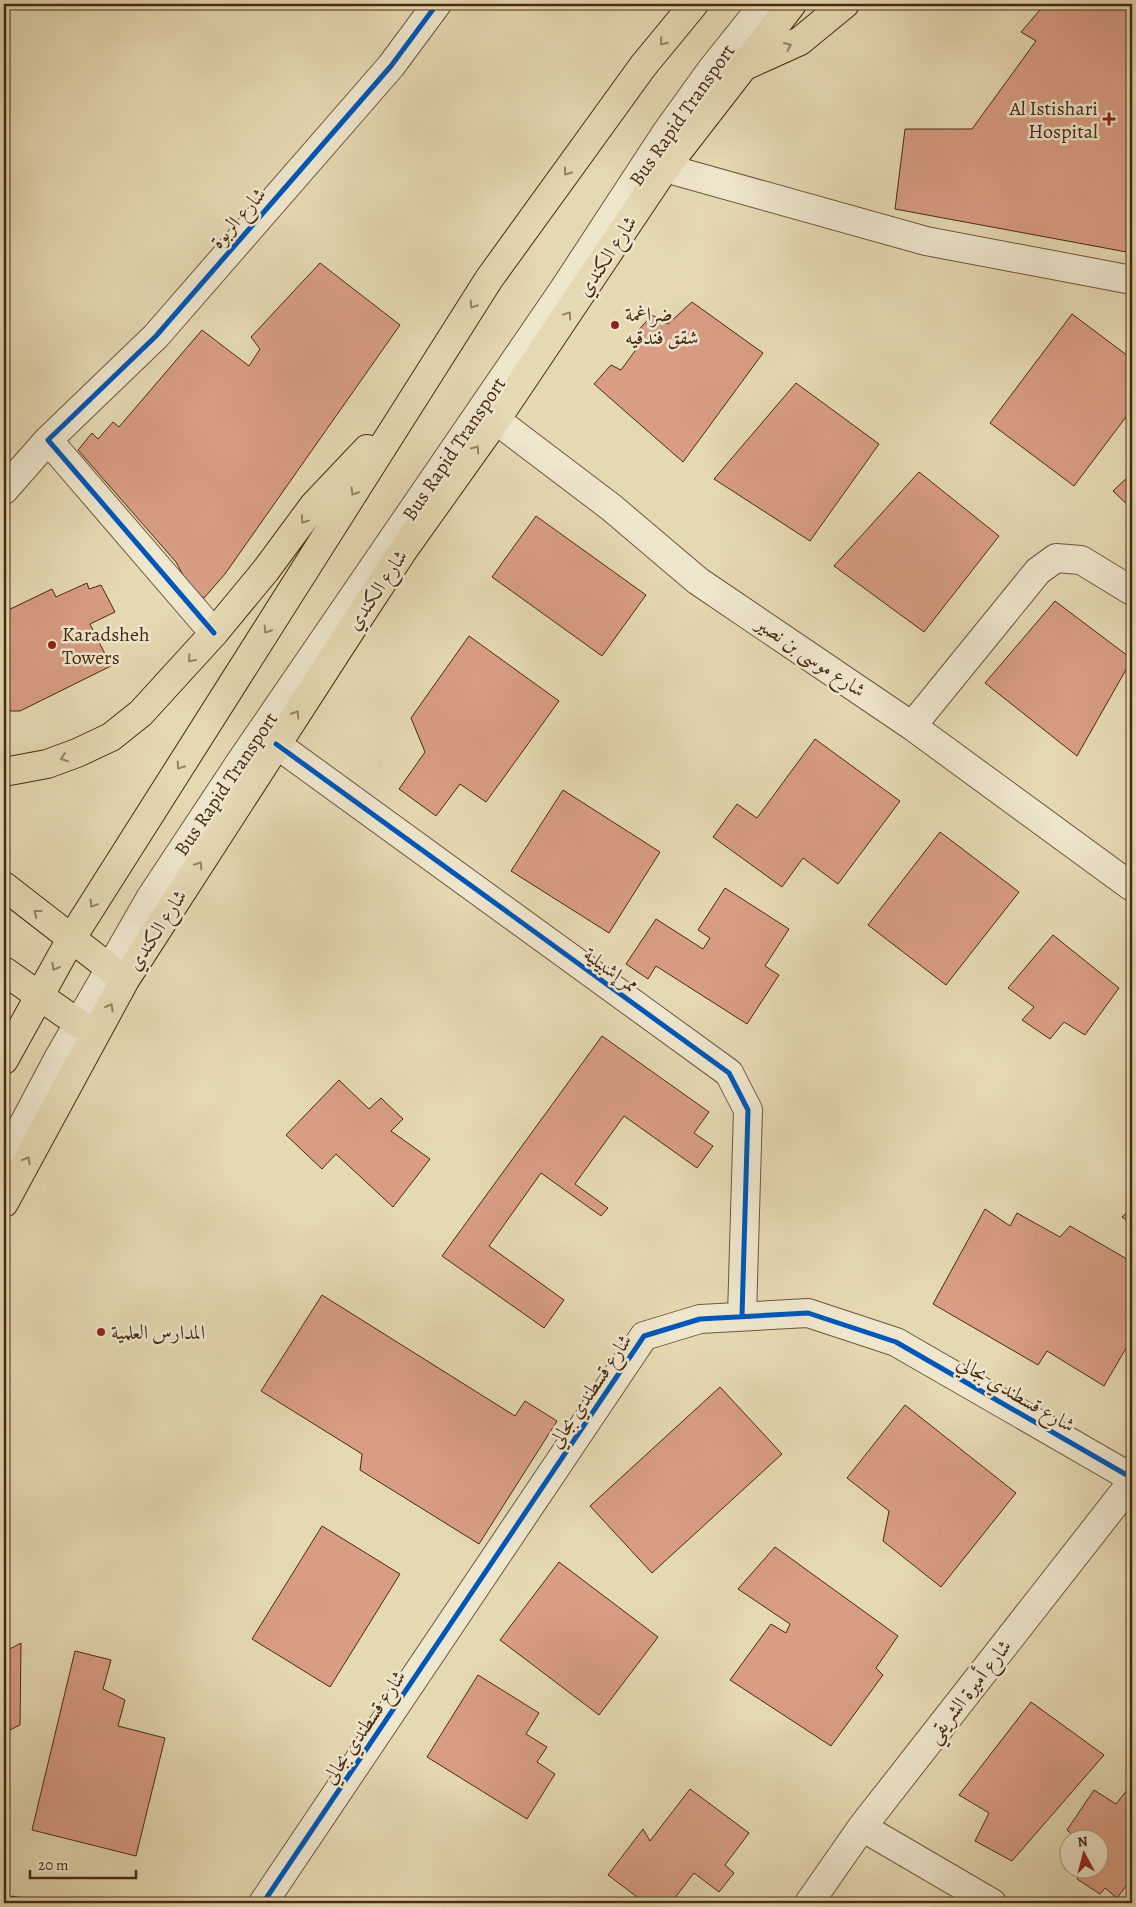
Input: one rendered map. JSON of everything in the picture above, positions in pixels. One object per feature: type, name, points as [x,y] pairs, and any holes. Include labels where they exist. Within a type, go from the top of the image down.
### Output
[{"type":"main road","points":[[4,1060],[71,939],[489,279],[643,66],[694,4]]},
{"type":"main road","name":"شارع الكندي","points":[[4,1203],[80,1024],[111,969],[276,744],[402,552],[496,420],[665,168],[792,4]]},
{"type":"main road","points":[[744,67],[800,41],[845,4]]},
{"type":"main road","points":[[4,772],[47,764],[77,753],[111,736],[147,707],[214,634],[266,570],[314,505],[408,406]]},
{"type":"main road","points":[[4,886],[111,969]]},
{"type":"main road","points":[[4,971],[80,1024]]},
{"type":"street","name":"شارع الربوة","points":[[4,490],[48,440],[156,336],[391,66],[437,4]]},
{"type":"street","name":"Bus Rapid Transport","points":[[111,969],[235,740],[505,355],[637,156],[706,57],[748,4]]},
{"type":"street","name":"Bus Rapid Transport","points":[[4,1161],[151,897],[241,761],[564,289],[666,133],[712,69],[764,4]]},
{"type":"street","points":[[665,168],[926,241],[1132,280]]},
{"type":"street","name":"شارع موسى بن نصير","points":[[496,420],[612,508],[698,580],[912,726],[1132,887]]},
{"type":"street","points":[[48,440],[214,634]]},
{"type":"street","points":[[912,726],[1038,571],[1056,558],[1081,560],[1132,591]]},
{"type":"street","name":"ممر إشبيلية","points":[[276,744],[729,1073],[748,1110],[742,1316]]},
{"type":"street","name":"Bus Rapid Transport","points":[[4,1129],[80,1024]]},
{"type":"street","name":"شارع قسطندي بجالي","points":[[264,1903],[644,1336],[700,1319],[808,1313],[896,1342],[1132,1480]]},
{"type":"street","name":"شارع أميرة الشريقي","points":[[809,1903],[862,1827],[1132,1480]]},
{"type":"street","points":[[862,1827],[992,1903]]},
{"type":"building","points":[[1045,4],[1132,4],[1132,253],[895,209],[905,129],[972,129],[1036,41],[1021,32]]},
{"type":"building","points":[[320,263],[400,325],[225,574],[204,598],[191,590],[176,562],[78,450],[92,433],[98,439],[113,422],[119,427],[202,330],[249,366],[260,349],[251,337]]},
{"type":"building","points":[[692,302],[763,353],[683,462],[594,384],[611,365],[621,370],[643,340],[636,333],[652,315],[668,324]]},
{"type":"building","points":[[1072,314],[1132,359],[1132,409],[1074,486],[990,423]]},
{"type":"building","points":[[796,383],[879,444],[810,541],[714,479]]},
{"type":"building","points":[[919,472],[999,536],[924,632],[834,566]]},
{"type":"building","points":[[1132,473],[1132,509],[1113,491]]},
{"type":"building","points":[[536,516],[646,595],[602,656],[492,577]]},
{"type":"building","name":"Karadsheh Towers","points":[[87,583],[89,589],[101,585],[115,612],[90,624],[111,666],[20,711],[4,711],[4,612],[52,589],[56,597]]},
{"type":"building","points":[[1055,601],[1132,659],[1077,756],[985,683]]},
{"type":"building","points":[[469,636],[559,701],[486,802],[460,784],[436,816],[399,789],[425,752],[411,718]]},
{"type":"building","points":[[815,739],[900,801],[838,884],[803,858],[782,887],[713,837],[737,804],[757,818]]},
{"type":"building","points":[[563,790],[660,852],[609,933],[511,871]]},
{"type":"building","points":[[940,832],[1019,892],[946,985],[868,925]]},
{"type":"building","points":[[725,888],[789,929],[765,966],[779,975],[747,1024],[656,966],[648,979],[626,964],[656,919],[703,949],[710,938],[698,930]]},
{"type":"building","points":[[1053,935],[1119,988],[1085,1035],[1064,1022],[1050,1039],[1022,1020],[1034,1007],[1008,988]]},
{"type":"building","points":[[602,1036],[709,1112],[694,1133],[713,1146],[697,1168],[624,1116],[575,1184],[608,1208],[601,1216],[541,1173],[489,1246],[564,1300],[544,1328],[442,1256]]},
{"type":"building","points":[[339,1080],[369,1109],[381,1098],[403,1119],[391,1131],[430,1159],[393,1207],[336,1154],[322,1169],[286,1135]]},
{"type":"building","points":[[1132,1208],[1132,1224],[1122,1217]]},
{"type":"building","points":[[985,1209],[1010,1226],[1017,1213],[1060,1237],[1070,1226],[1132,1262],[1132,1338],[1104,1386],[1047,1351],[1038,1365],[933,1304]]},
{"type":"building","points":[[322,1295],[515,1416],[525,1401],[557,1421],[479,1544],[360,1470],[362,1454],[261,1391]]},
{"type":"building","points":[[720,1387],[782,1454],[652,1573],[590,1506]]},
{"type":"building","points":[[905,1405],[1016,1493],[941,1587],[883,1541],[889,1511],[847,1478]]},
{"type":"building","points":[[322,1526],[400,1574],[330,1687],[252,1639]]},
{"type":"building","points":[[775,1547],[898,1636],[876,1668],[883,1675],[831,1746],[730,1680],[771,1624],[786,1633],[790,1624],[738,1589]]},
{"type":"building","points":[[559,1562],[658,1637],[599,1715],[500,1640]]},
{"type":"building","points":[[21,1643],[20,1725],[4,1733],[4,1652]]},
{"type":"building","points":[[75,1651],[111,1660],[103,1689],[125,1700],[118,1726],[165,1738],[136,1856],[32,1830]]},
{"type":"building","points":[[478,1675],[539,1713],[526,1734],[547,1747],[537,1762],[555,1774],[527,1819],[427,1757]]},
{"type":"building","points":[[1031,1702],[1104,1755],[1012,1861],[975,1841],[989,1813],[959,1795]]},
{"type":"building","points":[[1132,1784],[1132,1878],[1117,1898],[1105,1888],[1100,1894],[1079,1880],[1108,1880],[1108,1830],[1067,1830],[1094,1790],[1116,1804]]},
{"type":"building","points":[[690,1789],[749,1833],[725,1865],[734,1873],[719,1892],[694,1873],[671,1903],[645,1903],[608,1875],[643,1829],[650,1841]]},
{"type":"building","points":[[12,1896],[45,1903],[10,1903]]},
{"type":"cycle path","points":[[214,633],[48,440],[156,336],[391,66],[437,4]]},
{"type":"cycle path","points":[[276,744],[729,1073],[748,1110],[742,1316]]},
{"type":"cycle path","points":[[263,1903],[644,1336],[700,1319],[808,1313],[896,1342],[1132,1478]]},
{"type":"place","name":"Al Istishari Hospital","points":[[1109,119]]},
{"type":"place","name":"ضراغمة شقق فندقيه","points":[[615,325]]},
{"type":"place","name":"Karadsheh Towers","points":[[52,645]]},
{"type":"place","name":"المدارس العلمية","points":[[101,1332]]}]
